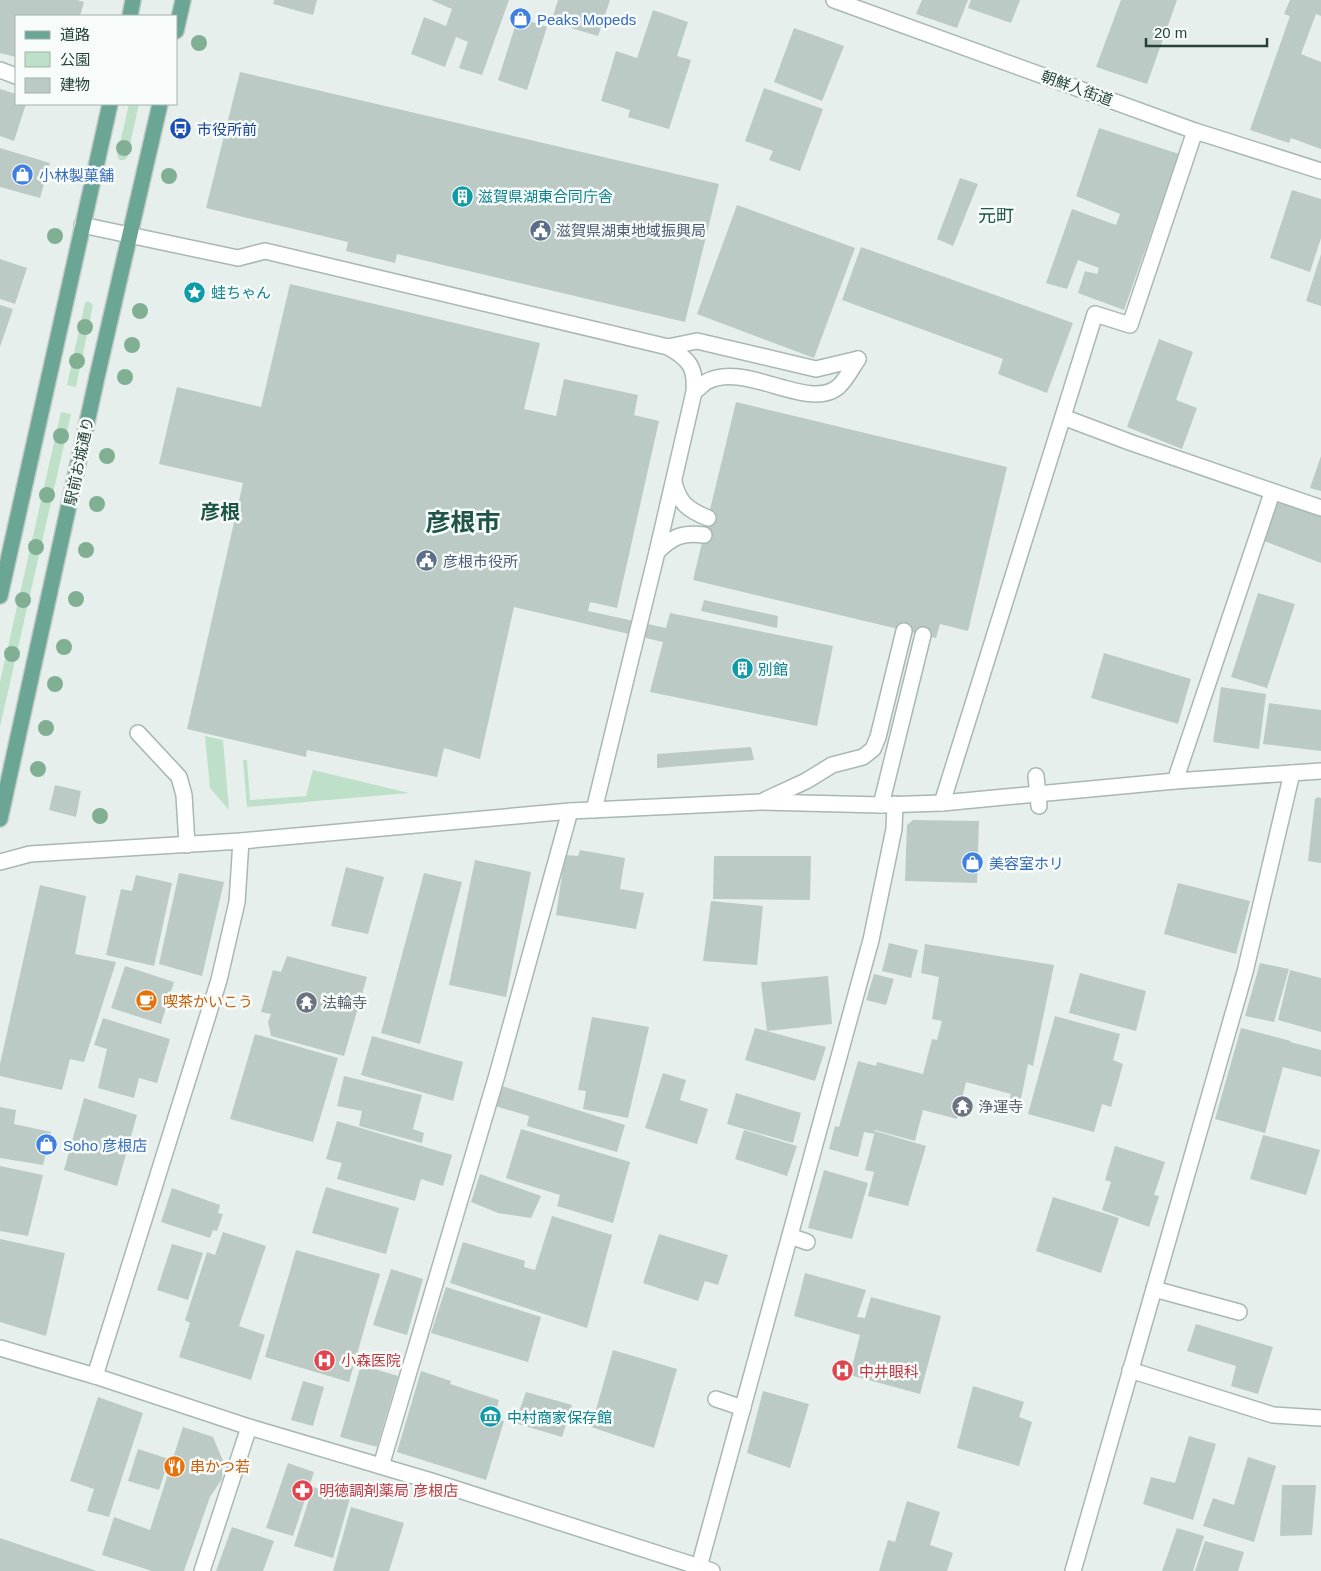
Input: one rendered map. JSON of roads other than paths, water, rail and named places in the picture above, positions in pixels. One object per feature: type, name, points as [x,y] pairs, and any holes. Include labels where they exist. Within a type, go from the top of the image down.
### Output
[{"type":"main road","points":[[130,15],[133,0]]},
{"type":"main road","points":[[178,22],[183,0]]},
{"type":"main road","points":[[0,596],[108,105]]},
{"type":"main road","name":"駅前お城通り","points":[[0,819],[160,105]]},
{"type":"street","name":"朝鮮人街道","points":[[834,0],[1195,130],[1321,171]]},
{"type":"street","points":[[0,70],[15,76]]},
{"type":"street","points":[[942,803],[1095,314],[1130,325],[1195,130]]},
{"type":"street","points":[[82,225],[238,258],[265,251],[668,347],[682,355],[692,367],[695,380],[694,392],[658,552],[594,810]]},
{"type":"street","points":[[668,347],[697,340],[816,369],[858,359],[838,387],[824,394],[808,393],[739,376],[724,377],[707,382],[694,392]]},
{"type":"street","points":[[1063,417],[1132,443],[1321,508]]},
{"type":"street","points":[[674,482],[677,496],[686,506],[697,514],[708,518]]},
{"type":"street","points":[[1175,781],[1272,492]]},
{"type":"street","points":[[658,552],[668,541],[675,538],[695,534],[704,535]]},
{"type":"street","points":[[761,802],[806,781],[832,765],[863,757],[874,749],[904,631]]},
{"type":"street","points":[[0,1348],[95,1376],[249,1427],[381,1466],[429,1488],[561,1530],[674,1551],[706,1569],[743,1408],[748,1370],[871,940],[894,829],[888,805],[923,635]]},
{"type":"street","points":[[138,733],[179,778],[184,795],[187,845]]},
{"type":"street","points":[[0,862],[30,854],[241,841],[570,811],[761,802],[888,805],[1038,800],[1175,781],[1321,771]]},
{"type":"street","points":[[1073,1571],[1122,1386],[1141,1350],[1143,1312],[1154,1289],[1245,972],[1257,946],[1292,773]]},
{"type":"street","points":[[1036,776],[1038,800]]},
{"type":"street","points":[[381,1466],[497,1075],[570,811]]},
{"type":"street","points":[[95,1376],[218,980],[237,902],[241,841]]},
{"type":"street","points":[[789,1228],[807,1242]]},
{"type":"street","points":[[1154,1289],[1239,1312]]},
{"type":"street","points":[[1130,1370],[1272,1416],[1321,1418]]},
{"type":"street","points":[[716,1399],[743,1408]]},
{"type":"street","points":[[202,1571],[249,1427]]},
{"type":"place","name":"Peaks Mopeds","points":[[521,19]]},
{"type":"place","name":"市役所前","points":[[181,129]]},
{"type":"place","name":"小林製菓舗","points":[[23,175]]},
{"type":"place","name":"滋賀県湖東合同庁舎","points":[[462,196]]},
{"type":"place","name":"滋賀県湖東地域振興局","points":[[540,230]]},
{"type":"place","name":"蛙ちゃん","points":[[195,292]]},
{"type":"place","name":"彦根市役所","points":[[427,561]]},
{"type":"place","name":"別館","points":[[742,669]]},
{"type":"place","name":"美容室ホリ","points":[[973,863]]},
{"type":"place","name":"喫茶かいこう","points":[[147,1001]]},
{"type":"place","name":"法輪寺","points":[[306,1002]]},
{"type":"place","name":"浄運寺","points":[[962,1106]]},
{"type":"place","name":"Soho 彦根店","points":[[47,1145]]},
{"type":"place","name":"小森医院","points":[[325,1360]]},
{"type":"place","name":"中井眼科","points":[[843,1371]]},
{"type":"place","name":"中村商家保存館","points":[[491,1417]]},
{"type":"place","name":"串かつ若","points":[[174,1466]]},
{"type":"place","name":"明徳調剤薬局 彦根店","points":[[303,1490]]},
{"type":"district","name":"元町","points":[[996,216]]},
{"type":"district","name":"彦根","points":[[220,512]]},
{"type":"district","name":"彦根市","points":[[463,522]]}]
